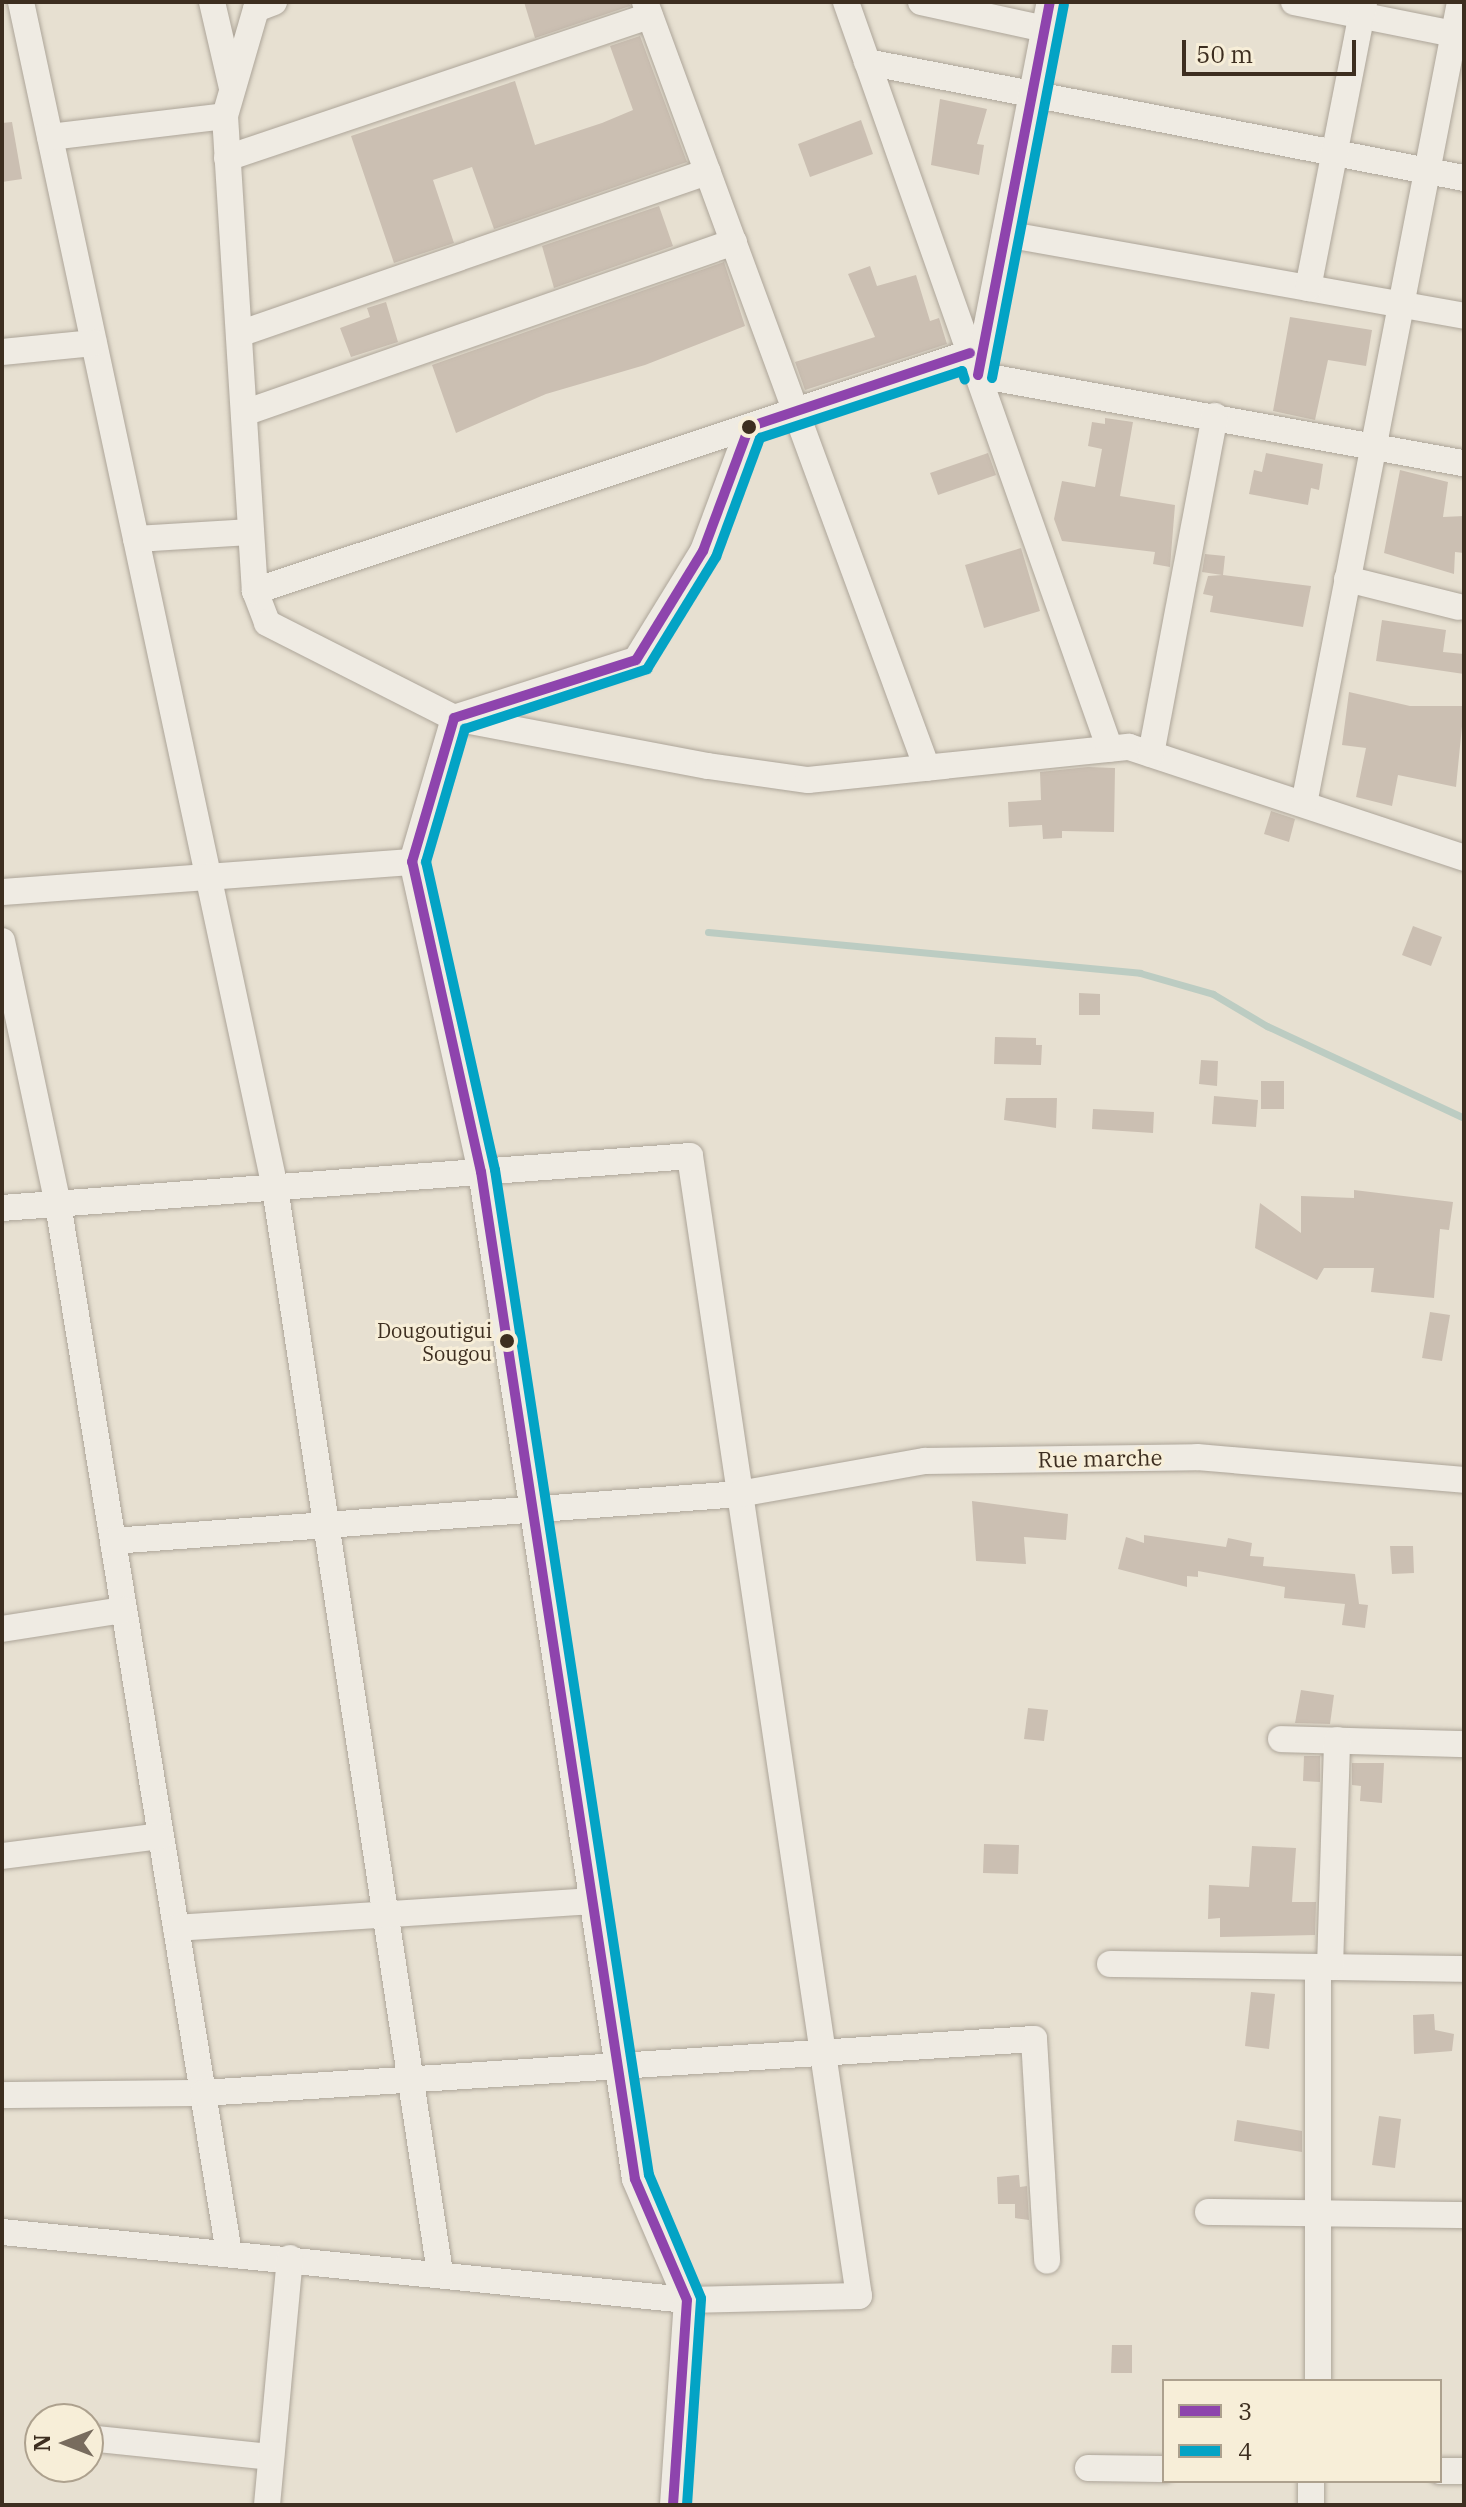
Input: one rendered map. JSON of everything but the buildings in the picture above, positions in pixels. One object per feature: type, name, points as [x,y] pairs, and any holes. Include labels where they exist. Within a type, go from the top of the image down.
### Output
[{"type":"street","points":[[21,2],[275,1188],[440,2272]]},
{"type":"street","points":[[212,2],[229,103],[227,158],[255,591],[267,623],[454,718],[708,766],[808,780],[1129,747],[1464,858]]},
{"type":"street","points":[[229,103],[256,9],[274,2]]},
{"type":"street","points":[[846,2],[1110,749]]},
{"type":"street","points":[[921,2],[1045,29]]},
{"type":"street","points":[[974,364],[1005,234],[1050,2]]},
{"type":"street","points":[[1294,2],[1363,9],[1459,35]]},
{"type":"street","points":[[1304,804],[1427,171],[1459,35],[1460,2]]},
{"type":"street","points":[[227,158],[648,9],[927,768]]},
{"type":"street","points":[[1308,288],[1363,9]]},
{"type":"street","points":[[867,62],[1464,178]]},
{"type":"street","points":[[50,137],[229,103]]},
{"type":"street","points":[[239,334],[708,172]]},
{"type":"street","points":[[1005,234],[1464,316]]},
{"type":"street","points":[[244,413],[734,242]]},
{"type":"street","points":[[2,352],[94,343]]},
{"type":"street","points":[[255,591],[795,412],[974,364],[1215,416],[1464,463]]},
{"type":"street","points":[[1151,754],[1215,416]]},
{"type":"street","points":[[454,718],[636,660],[703,551],[749,427]]},
{"type":"street","points":[[136,539],[251,532]]},
{"type":"street","points":[[1347,579],[1462,611]]},
{"type":"street","points":[[454,718],[412,862],[481,1172],[635,2179],[687,2300],[673,2505]]},
{"type":"street","points":[[2,892],[412,862]]},
{"type":"street","points":[[2,941],[58,1204],[229,2253]]},
{"type":"street","points":[[2,1208],[690,1156],[859,2296],[687,2300],[440,2272],[2,2232]]},
{"type":"street","name":"Rue marche","points":[[113,1541],[739,1494],[925,1461],[1197,1457],[1464,1480]]},
{"type":"street","points":[[2,1629],[124,1610]]},
{"type":"street","points":[[1281,1739],[1464,1744]]},
{"type":"street","points":[[1318,2379],[1318,2213],[1324,1967],[1337,1740]]},
{"type":"street","points":[[2,1856],[161,1836]]},
{"type":"street","points":[[176,1928],[592,1901]]},
{"type":"street","points":[[1110,1964],[1464,1969]]},
{"type":"street","points":[[2,2095],[203,2093],[1034,2039],[1047,2261]]},
{"type":"street","points":[[1208,2212],[1464,2215]]},
{"type":"street","points":[[267,2505],[290,2258]]},
{"type":"street","points":[[104,2440],[271,2457]]},
{"type":"street","points":[[1088,2468],[1162,2469]]},
{"type":"street","points":[[1442,2471],[1464,2471]]},
{"type":"street","points":[[1311,2483],[1311,2505]]},
{"type":"waterway","points":[[708,932],[1140,973],[1213,994],[1267,1026],[1464,1118]]},
{"type":"transit line","name":"3","points":[[978,375],[1050,2]]},
{"type":"transit line","name":"4","points":[[992,378],[1064,5]]},
{"type":"transit line","name":"3","points":[[749,427],[970,353]]},
{"type":"transit line","name":"4","points":[[687,2505],[701,2298],[649,2175],[495,1170],[426,862],[465,729],[647,669],[716,557],[760,438],[962,371],[965,380]]},
{"type":"transit line","name":"3","points":[[673,2505],[687,2300],[635,2179],[481,1172],[412,862],[454,718],[636,660],[703,551],[749,427]]},
{"type":"place","name":"Dougoutigui Sougou","points":[[507,1341]]}]
